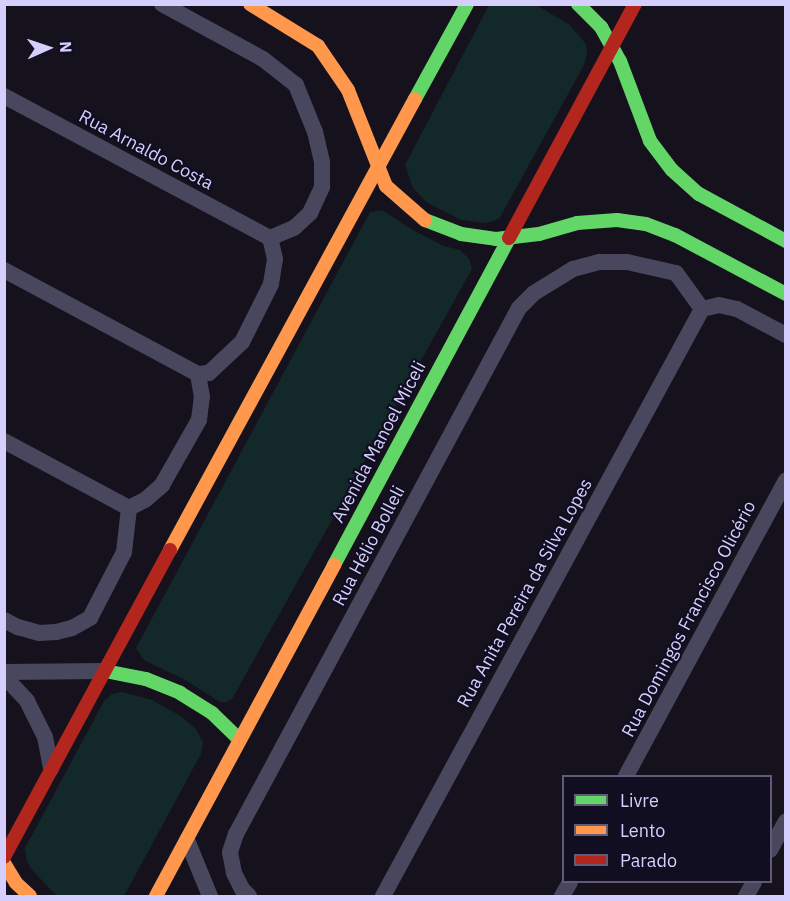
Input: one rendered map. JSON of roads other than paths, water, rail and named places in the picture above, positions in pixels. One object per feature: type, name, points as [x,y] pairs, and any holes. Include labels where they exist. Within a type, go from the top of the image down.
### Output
[{"type":"street","points":[[4,270],[198,374],[208,373],[242,342],[271,284],[275,259],[270,238],[294,228],[310,213],[322,187],[322,162],[315,132],[296,85],[280,70],[162,4]]},
{"type":"street","points":[[250,4],[318,46],[348,90],[386,186],[425,220],[461,234],[496,239],[540,234],[577,223],[617,220],[646,224],[675,235],[786,294]]},
{"type":"street","points":[[4,857],[467,4]]},
{"type":"street","points":[[578,4],[601,27],[612,47],[650,141],[672,170],[699,194],[786,241]]},
{"type":"street","name":"Avenida Manoel Miceli","points":[[156,897],[635,4]]},
{"type":"street","name":"Rua Arnaldo Costa","points":[[4,96],[270,238]]},
{"type":"street","name":"Rua Hélio Bolleli","points":[[245,893],[234,873],[230,852],[236,834],[519,308],[555,278],[573,269],[600,262],[627,262],[676,273],[702,309]]},
{"type":"street","points":[[702,309],[719,305],[737,309],[786,335]]},
{"type":"street","name":"Rua Anita Pereira da Silva Lopes","points":[[383,897],[702,309]]},
{"type":"street","points":[[4,620],[39,633],[72,628],[90,618],[124,552],[129,508],[162,485],[199,420],[202,397],[198,374]]},
{"type":"street","points":[[4,441],[129,508]]},
{"type":"street","name":"Rua Domingos Francisco Olicério","points":[[627,775],[786,480]]},
{"type":"street","points":[[4,674],[105,671],[146,679],[180,693],[212,713],[239,739]]},
{"type":"street","points":[[4,674],[27,701],[45,737],[51,768]]},
{"type":"street","points":[[772,848],[786,821]]},
{"type":"street","points":[[187,840],[210,897]]},
{"type":"street","points":[[4,863],[16,883],[30,897]]},
{"type":"street","points":[[561,897],[569,883]]},
{"type":"street","points":[[746,897],[753,883]]}]
